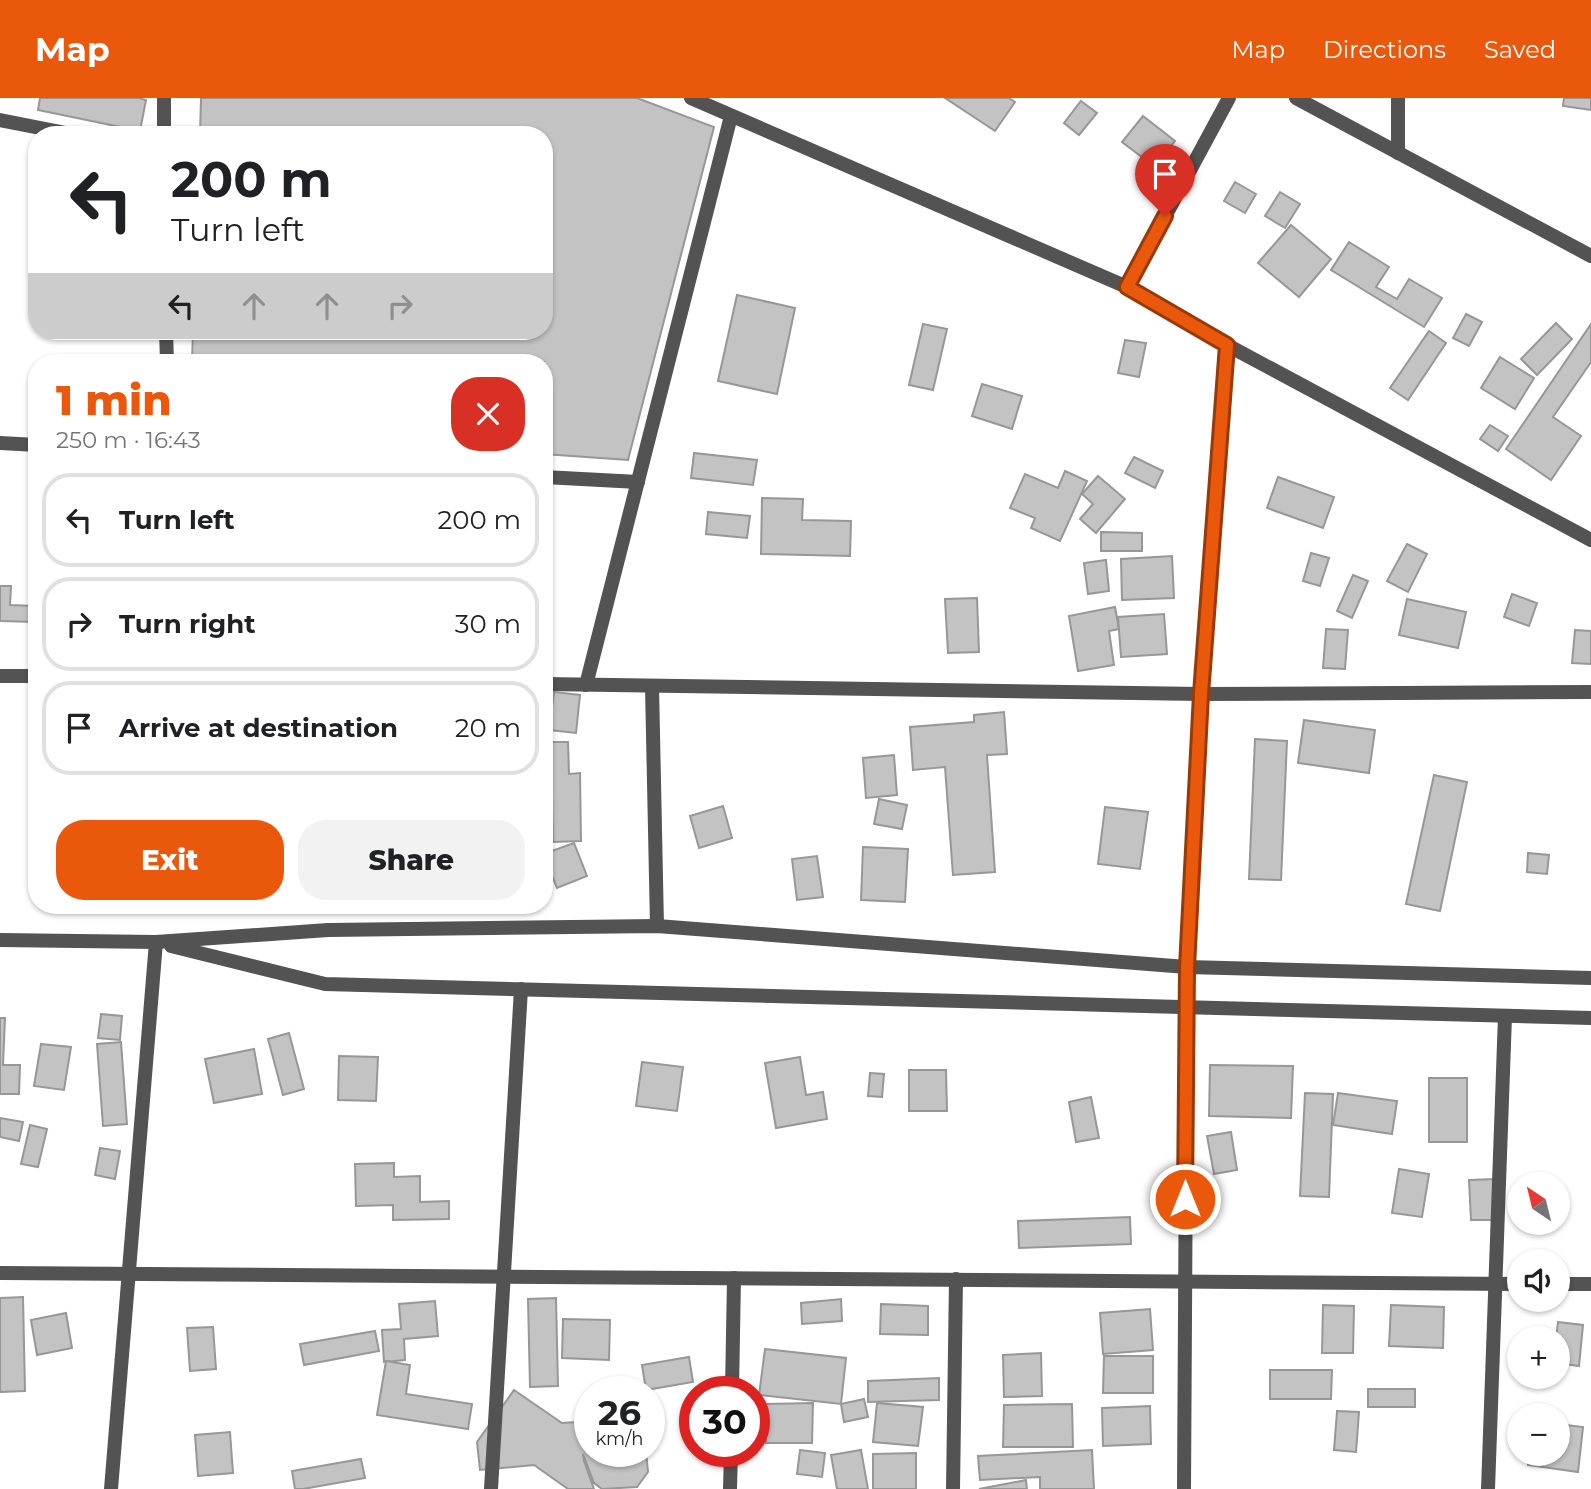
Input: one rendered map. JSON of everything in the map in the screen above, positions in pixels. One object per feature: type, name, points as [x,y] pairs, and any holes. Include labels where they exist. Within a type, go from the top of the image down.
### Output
[{"type":"street","points":[[164,98],[164,126]]},
{"type":"street","points":[[691,98],[1127,287],[1227,345],[1591,540]]},
{"type":"street","points":[[1127,287],[1229,98]]},
{"type":"street","points":[[1296,98],[1591,256]]},
{"type":"street","points":[[1398,98],[1398,153]]},
{"type":"street","points":[[586,685],[731,116]]},
{"type":"street","points":[[0,120],[30,126]]},
{"type":"street","points":[[1184,1489],[1187,967],[1201,694],[1227,345]]},
{"type":"street","points":[[0,443],[28,445]]},
{"type":"street","points":[[553,477],[638,482]]},
{"type":"street","points":[[0,676],[28,676]]},
{"type":"street","points":[[553,684],[1201,694],[1591,692]]},
{"type":"street","points":[[652,686],[657,926]]},
{"type":"street","points":[[0,940],[156,942],[328,930],[657,926],[1187,967],[1591,978]]},
{"type":"street","points":[[156,942],[325,984],[1591,1018]]},
{"type":"street","points":[[111,1489],[156,942]]},
{"type":"street","points":[[491,1489],[521,989]]},
{"type":"street","points":[[1488,1489],[1505,1016]]},
{"type":"street","points":[[0,1273],[1507,1284]]},
{"type":"street","points":[[732,1376],[734,1278]]},
{"type":"street","points":[[953,1489],[956,1279]]},
{"type":"street","points":[[1570,1284],[1591,1284]]},
{"type":"street","points":[[730,1489],[731,1467]]},
{"type":"building","points":[[40,98],[146,100],[141,126],[116,126],[38,110]]},
{"type":"building","points":[[201,98],[637,98],[714,127],[628,460],[553,455],[553,354],[192,354],[193,340],[553,340],[553,126],[200,126]]},
{"type":"building","points":[[945,98],[1009,98],[1015,102],[995,131]]},
{"type":"building","points":[[1564,98],[1591,98],[1591,110],[1563,106]]},
{"type":"building","points":[[1081,101],[1097,113],[1079,135],[1064,123]]},
{"type":"building","points":[[1143,116],[1175,141],[1155,167],[1122,142]]},
{"type":"building","points":[[1235,182],[1256,194],[1245,213],[1224,201]]},
{"type":"building","points":[[1280,192],[1300,204],[1285,228],[1265,216]]},
{"type":"building","points":[[1291,225],[1331,259],[1299,297],[1258,263]]},
{"type":"building","points":[[1349,242],[1389,267],[1376,287],[1397,299],[1409,279],[1442,298],[1424,327],[1331,270]]},
{"type":"building","points":[[737,295],[795,308],[777,394],[718,381]]},
{"type":"building","points":[[1466,314],[1482,322],[1469,346],[1453,338]]},
{"type":"building","points":[[1556,323],[1572,339],[1537,375],[1521,359]]},
{"type":"building","points":[[923,324],[947,329],[933,390],[909,385]]},
{"type":"building","points":[[1591,324],[1591,362],[1553,417],[1581,436],[1551,480],[1506,449]]},
{"type":"building","points":[[1429,331],[1446,343],[1408,400],[1390,388]]},
{"type":"building","points":[[1125,340],[1146,343],[1139,377],[1118,373]]},
{"type":"building","points":[[1500,357],[1534,378],[1515,409],[1481,388]]},
{"type":"building","points":[[982,384],[1022,396],[1012,429],[972,416]]},
{"type":"building","points":[[1490,425],[1508,436],[1498,451],[1480,439]]},
{"type":"building","points":[[694,453],[757,460],[753,485],[691,478]]},
{"type":"building","points":[[1134,457],[1163,471],[1155,488],[1125,473]]},
{"type":"building","points":[[1065,471],[1087,481],[1060,541],[1031,528],[1035,518],[1010,508],[1025,474],[1058,488]]},
{"type":"building","points":[[1098,476],[1125,499],[1096,533],[1080,519],[1093,504],[1082,494]]},
{"type":"building","points":[[1278,477],[1334,497],[1323,528],[1267,508]]},
{"type":"building","points":[[762,498],[803,499],[802,520],[851,521],[850,556],[761,554]]},
{"type":"building","points":[[708,512],[750,516],[747,538],[706,534]]},
{"type":"building","points":[[1101,532],[1142,533],[1142,551],[1101,551]]},
{"type":"building","points":[[1407,544],[1427,554],[1408,592],[1387,581]]},
{"type":"building","points":[[1311,553],[1329,558],[1320,586],[1303,581]]},
{"type":"building","points":[[1172,556],[1174,598],[1122,600],[1121,559]]},
{"type":"building","points":[[1106,560],[1109,591],[1088,594],[1084,563]]},
{"type":"building","points":[[1353,575],[1368,581],[1352,618],[1337,611]]},
{"type":"building","points":[[0,586],[11,586],[10,605],[28,606],[28,622],[0,621]]},
{"type":"building","points":[[1512,594],[1537,603],[1529,626],[1504,617]]},
{"type":"building","points":[[977,598],[979,652],[948,653],[945,599]]},
{"type":"building","points":[[1407,599],[1466,612],[1458,648],[1399,635]]},
{"type":"building","points":[[1115,607],[1119,629],[1109,631],[1114,665],[1078,671],[1069,616]]},
{"type":"building","points":[[1164,614],[1167,654],[1121,657],[1118,617]]},
{"type":"building","points":[[1326,629],[1348,630],[1345,669],[1323,668]]},
{"type":"building","points":[[1575,630],[1591,631],[1591,664],[1572,663]]},
{"type":"building","points":[[554,692],[580,695],[576,733],[553,730]]},
{"type":"building","points":[[1004,712],[1007,754],[987,755],[995,872],[953,875],[945,767],[913,770],[910,727],[974,722],[974,715]]},
{"type":"building","points":[[1304,720],[1375,730],[1369,773],[1298,763]]},
{"type":"building","points":[[1255,739],[1287,741],[1281,880],[1249,879]]},
{"type":"building","points":[[553,742],[568,742],[569,774],[580,773],[581,841],[553,842]]},
{"type":"building","points":[[894,755],[897,795],[866,798],[863,758]]},
{"type":"building","points":[[1434,775],[1467,782],[1440,911],[1406,904]]},
{"type":"building","points":[[879,799],[907,805],[902,829],[874,824]]},
{"type":"building","points":[[723,806],[732,838],[699,848],[690,816]]},
{"type":"building","points":[[1105,807],[1148,812],[1140,869],[1098,864]]},
{"type":"building","points":[[574,843],[587,876],[557,888],[553,878],[553,851]]},
{"type":"building","points":[[863,847],[908,849],[905,902],[861,900]]},
{"type":"building","points":[[1528,853],[1549,855],[1547,874],[1527,872]]},
{"type":"building","points":[[817,856],[823,897],[797,900],[792,859]]},
{"type":"building","points":[[101,1014],[122,1016],[120,1040],[98,1038]]},
{"type":"building","points":[[0,1018],[5,1018],[3,1065],[20,1065],[19,1094],[0,1094]]},
{"type":"building","points":[[289,1033],[304,1089],[283,1095],[268,1039]]},
{"type":"building","points":[[121,1042],[127,1124],[103,1126],[97,1044]]},
{"type":"building","points":[[41,1044],[71,1047],[64,1090],[34,1086]]},
{"type":"building","points":[[254,1049],[262,1094],[214,1103],[205,1059]]},
{"type":"building","points":[[339,1056],[378,1057],[376,1101],[338,1100]]},
{"type":"building","points":[[800,1057],[806,1095],[823,1092],[827,1119],[776,1128],[765,1063]]},
{"type":"building","points":[[642,1062],[683,1067],[677,1111],[636,1106]]},
{"type":"building","points":[[1210,1065],[1293,1066],[1291,1118],[1209,1116]]},
{"type":"building","points":[[909,1070],[946,1070],[947,1111],[909,1111]]},
{"type":"building","points":[[870,1073],[884,1074],[882,1097],[868,1096]]},
{"type":"building","points":[[1429,1078],[1467,1078],[1467,1142],[1429,1142]]},
{"type":"building","points":[[1305,1093],[1333,1094],[1329,1197],[1300,1196]]},
{"type":"building","points":[[1338,1093],[1397,1101],[1392,1134],[1333,1125]]},
{"type":"building","points":[[1091,1097],[1099,1138],[1076,1142],[1069,1102]]},
{"type":"building","points":[[0,1118],[23,1122],[19,1141],[0,1137]]},
{"type":"building","points":[[30,1125],[47,1129],[38,1167],[21,1164]]},
{"type":"building","points":[[1231,1132],[1237,1170],[1214,1174],[1207,1136]]},
{"type":"building","points":[[100,1148],[120,1151],[115,1179],[95,1175]]},
{"type":"building","points":[[394,1163],[394,1177],[420,1176],[420,1202],[449,1201],[449,1219],[393,1220],[393,1205],[356,1206],[355,1164]]},
{"type":"building","points":[[1399,1169],[1429,1174],[1422,1217],[1392,1213]]},
{"type":"building","points":[[1495,1179],[1496,1220],[1471,1220],[1469,1180]]},
{"type":"building","points":[[1130,1217],[1131,1244],[1019,1248],[1018,1221]]},
{"type":"building","points":[[23,1297],[25,1391],[0,1392],[0,1298]]},
{"type":"building","points":[[556,1298],[558,1386],[530,1387],[528,1299]]},
{"type":"building","points":[[841,1299],[842,1321],[802,1324],[801,1303]]},
{"type":"building","points":[[435,1301],[438,1336],[404,1339],[405,1360],[384,1362],[382,1330],[401,1329],[399,1304]]},
{"type":"building","points":[[881,1304],[928,1306],[928,1335],[880,1334]]},
{"type":"building","points":[[1323,1305],[1354,1306],[1353,1353],[1322,1353]]},
{"type":"building","points":[[1391,1305],[1444,1307],[1443,1348],[1389,1346]]},
{"type":"building","points":[[1150,1309],[1153,1350],[1103,1354],[1100,1313]]},
{"type":"building","points":[[66,1313],[72,1348],[37,1355],[31,1320]]},
{"type":"building","points":[[563,1319],[610,1320],[609,1360],[562,1358]]},
{"type":"building","points":[[1558,1322],[1583,1325],[1579,1366],[1570,1365],[1570,1326],[1558,1326]]},
{"type":"building","points":[[213,1327],[216,1369],[190,1371],[187,1328]]},
{"type":"building","points":[[375,1331],[379,1351],[304,1365],[300,1344]]},
{"type":"building","points":[[765,1349],[846,1358],[841,1404],[770,1396],[770,1376],[761,1376]]},
{"type":"building","points":[[1041,1353],[1042,1396],[1004,1397],[1003,1355]]},
{"type":"building","points":[[1104,1356],[1153,1356],[1153,1393],[1103,1393]]},
{"type":"building","points":[[689,1357],[692,1376],[679,1376],[679,1384],[665,1387],[665,1376],[644,1376],[642,1365]]},
{"type":"building","points":[[386,1361],[410,1365],[406,1394],[472,1404],[468,1429],[377,1415]]},
{"type":"building","points":[[1270,1370],[1332,1370],[1331,1399],[1270,1399]]},
{"type":"building","points":[[939,1378],[939,1400],[868,1402],[868,1381]]},
{"type":"building","points":[[1368,1389],[1415,1389],[1415,1407],[1368,1407]]},
{"type":"building","points":[[514,1390],[562,1423],[574,1422],[574,1467],[586,1467],[594,1489],[568,1489],[534,1465],[480,1470],[477,1442]]},
{"type":"building","points":[[864,1399],[868,1417],[844,1422],[841,1404]]},
{"type":"building","points":[[813,1403],[812,1443],[770,1443],[770,1404]]},
{"type":"building","points":[[877,1403],[923,1407],[918,1446],[873,1442]]},
{"type":"building","points":[[1072,1404],[1073,1447],[1003,1447],[1004,1405]]},
{"type":"building","points":[[1150,1406],[1151,1444],[1103,1446],[1102,1408]]},
{"type":"building","points":[[1337,1411],[1359,1412],[1356,1452],[1334,1450]]},
{"type":"building","points":[[1570,1425],[1583,1427],[1578,1472],[1535,1466],[1570,1466]]},
{"type":"building","points":[[230,1432],[233,1473],[198,1476],[195,1435]]},
{"type":"building","points":[[800,1450],[825,1453],[822,1477],[797,1474]]},
{"type":"building","points":[[861,1450],[868,1489],[837,1489],[831,1455]]},
{"type":"building","points":[[1092,1450],[1094,1489],[1040,1489],[1040,1477],[980,1480],[978,1456]]},
{"type":"building","points":[[916,1453],[916,1489],[873,1489],[873,1454]]},
{"type":"building","points":[[361,1459],[365,1478],[295,1489],[292,1471]]},
{"type":"building","points":[[588,1467],[648,1467],[648,1472],[637,1487],[602,1489],[594,1483]]},
{"type":"building","points":[[1026,1480],[1027,1489],[979,1489]]},
{"type":"route","points":[[1165,216],[1127,287],[1227,345],[1201,694],[1187,967],[1185,1199]]}]
